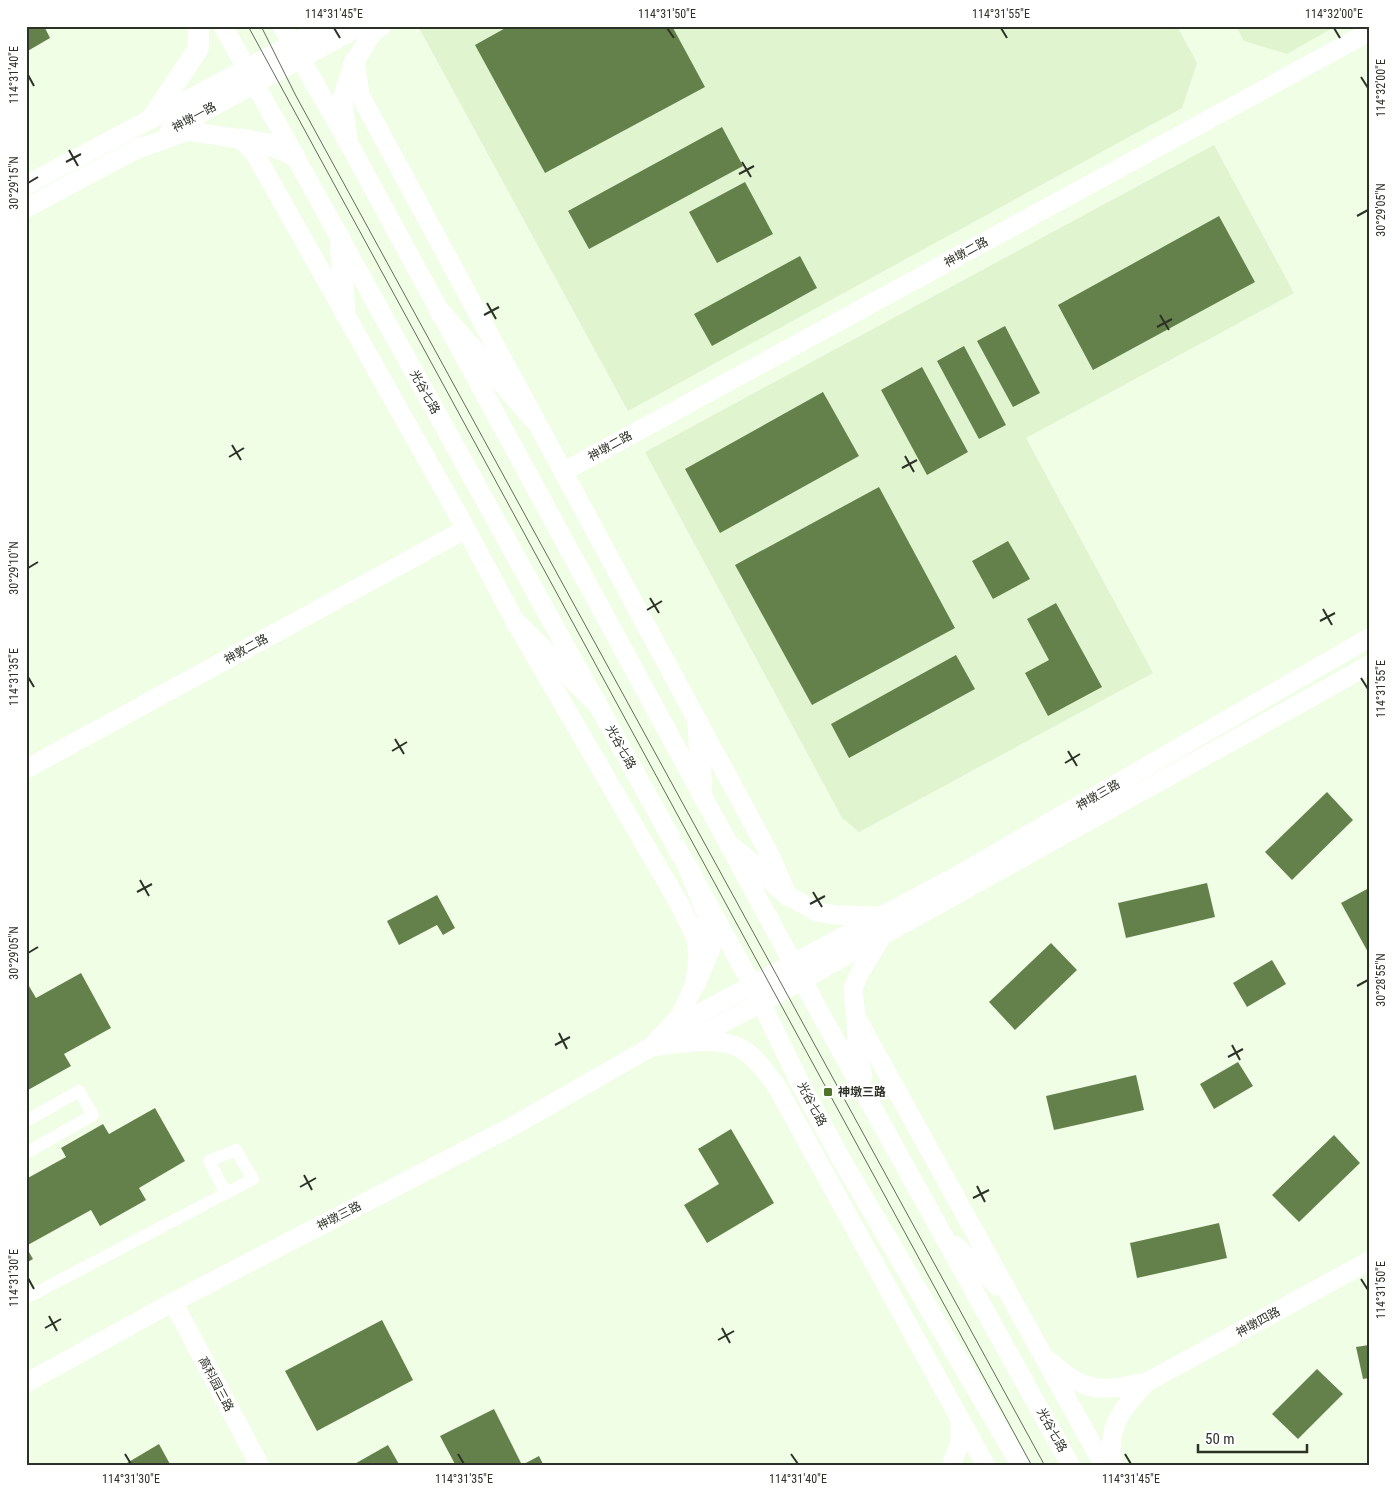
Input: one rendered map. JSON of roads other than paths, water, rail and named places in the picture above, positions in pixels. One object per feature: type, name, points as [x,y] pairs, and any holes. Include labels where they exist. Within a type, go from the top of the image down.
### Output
[{"type":"main road","points":[[198,49],[199,26]]},
{"type":"main road","points":[[152,118],[198,49],[204,26]]},
{"type":"main road","points":[[347,140],[342,102],[355,61]]},
{"type":"main road","points":[[240,139],[264,143],[294,155]]},
{"type":"main road","points":[[340,238],[345,313]]},
{"type":"main road","points":[[440,312],[534,419]]},
{"type":"main road","points":[[516,623],[596,702]]},
{"type":"main road","points":[[698,722],[702,794]]},
{"type":"main road","points":[[731,847],[787,895]]},
{"type":"main road","points":[[689,869],[708,915],[710,948],[695,984]]},
{"type":"street","name":"光谷七路","points":[[223,26],[689,869],[757,994],[799,1081],[840,1157],[1021,1466]]},
{"type":"street","name":"光谷七路","points":[[282,26],[347,140],[798,971],[1071,1466]]},
{"type":"street","name":"神墩一路","points":[[296,52],[326,26]]},
{"type":"street","name":"神墩一路","points":[[26,185],[152,118],[250,76],[296,52],[361,26]]},
{"type":"street","points":[[382,26],[373,32],[355,61],[360,95],[698,722],[770,857],[787,895],[818,912],[836,915],[883,916]]},
{"type":"street","name":"神墩二路","points":[[563,472],[1369,32]]},
{"type":"street","name":"神墩一路","points":[[26,208],[132,151],[250,76]]},
{"type":"street","points":[[132,151],[188,131],[240,139],[254,152],[466,529],[516,623],[680,905],[696,938],[698,955],[695,984],[680,1016],[651,1046]]},
{"type":"street","name":"神敦二路","points":[[26,768],[466,529]]},
{"type":"street","name":"神墩三路","points":[[682,1044],[757,994],[798,971],[883,916],[964,872],[1369,638]]},
{"type":"street","name":"神墩三路","points":[[798,971],[883,935],[1369,665]]},
{"type":"street","points":[[869,1100],[857,1050],[854,989],[860,972],[883,935]]},
{"type":"street","name":"神墩三路","points":[[665,1031],[757,994]]},
{"type":"street","points":[[856,1017],[1104,1466]]},
{"type":"street","points":[[651,1046],[710,1042],[739,1048],[775,1058],[799,1081]]},
{"type":"street","name":"神墩三路","points":[[26,1383],[173,1302],[513,1126],[651,1046]]},
{"type":"street","points":[[739,1048],[760,1064],[777,1086],[986,1466]]},
{"type":"street","points":[[26,1121],[79,1091],[93,1115],[26,1153]]},
{"type":"street","points":[[840,1157],[857,1231]]},
{"type":"street","points":[[26,1298],[226,1193]]},
{"type":"street","points":[[942,1232],[1013,1301]]},
{"type":"street","name":"神墩四路","points":[[1147,1382],[1369,1261]]},
{"type":"street","name":"高科园三路","points":[[173,1302],[260,1466]]},
{"type":"street","points":[[1042,1353],[1064,1375],[1085,1386],[1107,1391],[1147,1382]]},
{"type":"street","points":[[1114,1466],[1111,1432],[1123,1408],[1147,1382]]},
{"type":"street","points":[[952,1466],[960,1442],[960,1419]]},
{"type":"tram line","points":[[248,26],[1032,1466]]},
{"type":"tram line","points":[[261,26],[296,96],[1045,1466]]},
{"type":"place","name":"神墩三路","points":[[828,1092]]}]
